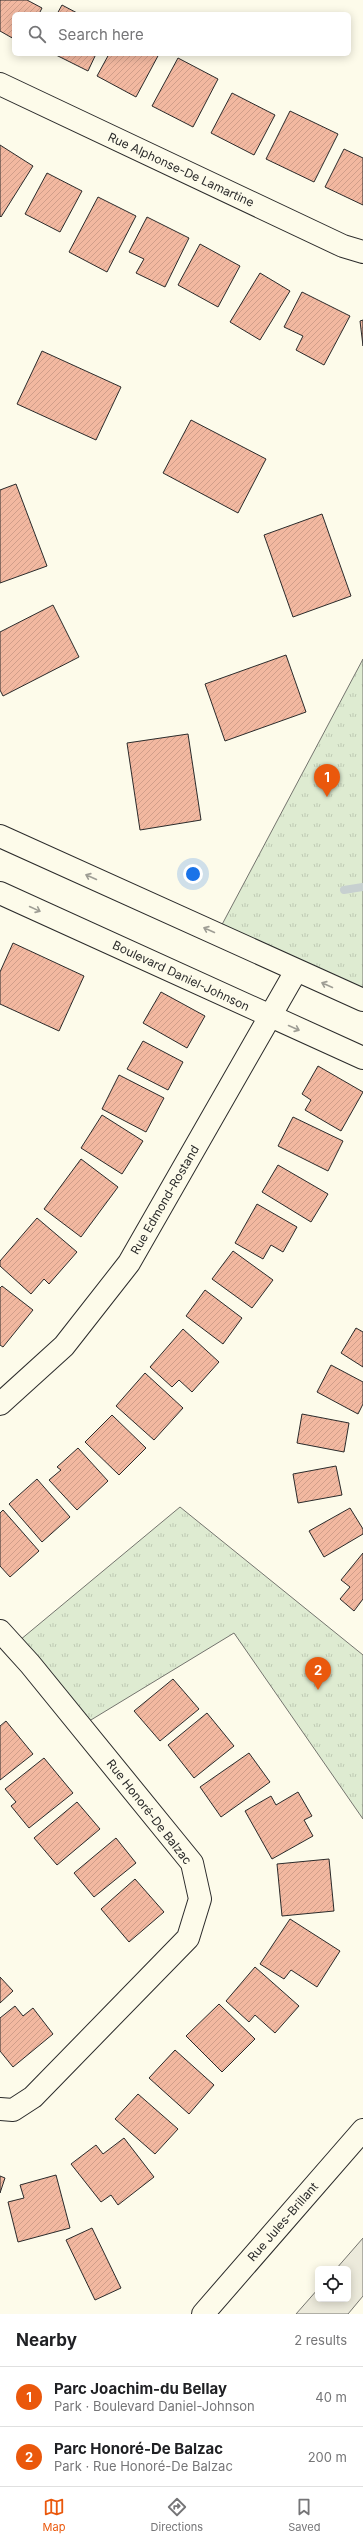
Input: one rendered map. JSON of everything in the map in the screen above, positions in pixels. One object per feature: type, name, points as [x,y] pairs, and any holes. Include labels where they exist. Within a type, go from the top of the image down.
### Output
[{"type":"street","name":"Rue Alphonse-De Lamartine","points":[[0,84],[343,246],[363,252]]},
{"type":"street","points":[[0,836],[363,1000]]},
{"type":"street","name":"Boulevard Daniel-Johnson","points":[[0,893],[271,1018],[363,1058]]},
{"type":"street","name":"Rue Edmond-Rostand","points":[[0,1404],[64,1346],[129,1263],[271,1018],[296,971]]},
{"type":"street","name":"Rue Honoré-De Balzac","points":[[0,1630],[30,1664],[192,1863],[200,1899],[188,1938],[33,2097],[13,2110],[0,2108]]},
{"type":"street","name":"Rue Jules-Brillant","points":[[203,2314],[363,2130]]},
{"type":"green space","points":[[363,659],[363,1000],[217,934]]},
{"type":"green space","points":[[180,1507],[363,1655],[363,1819],[234,1633],[81,1726],[14,1645]]},
{"type":"shaded area","points":[[363,2238],[363,2296],[348,2314],[296,2314],[315,2292],[315,2302],[351,2302],[351,2266],[339,2266]]},
{"type":"building","points":[[0,0],[27,0],[42,8],[40,12],[12,12],[12,38],[0,31]]},
{"type":"building","points":[[62,5],[75,12],[58,12]]},
{"type":"building","points":[[58,56],[95,56],[88,71]]},
{"type":"building","points":[[108,56],[158,56],[136,97],[97,76]]},
{"type":"building","points":[[178,58],[218,79],[193,127],[152,106]]},
{"type":"building","points":[[232,93],[275,115],[254,155],[211,133]]},
{"type":"building","points":[[290,111],[338,134],[314,182],[266,159]]},
{"type":"building","points":[[0,145],[33,166],[1,217],[0,216]]},
{"type":"building","points":[[344,149],[363,158],[363,205],[325,187]]},
{"type":"building","points":[[47,173],[82,191],[60,232],[25,214]]},
{"type":"building","points":[[98,197],[136,216],[107,272],[69,252]]},
{"type":"building","points":[[147,217],[189,238],[165,287],[136,273],[144,259],[129,252]]},
{"type":"building","points":[[200,244],[240,266],[218,307],[178,285]]},
{"type":"building","points":[[260,273],[290,291],[260,340],[230,322]]},
{"type":"building","points":[[302,292],[350,316],[324,365],[296,350],[303,336],[284,327]]},
{"type":"building","points":[[363,320],[363,346],[360,321]]},
{"type":"building","points":[[42,351],[121,387],[96,440],[17,404]]},
{"type":"building","points":[[191,420],[266,459],[238,513],[163,473]]},
{"type":"building","points":[[16,484],[47,566],[0,583],[0,490]]},
{"type":"building","points":[[322,514],[351,596],[293,617],[264,535]]},
{"type":"building","points":[[53,605],[79,657],[3,696],[0,690],[0,632]]},
{"type":"building","points":[[286,655],[306,712],[225,741],[205,684]]},
{"type":"building","points":[[188,734],[201,820],[140,830],[127,743]]},
{"type":"building","points":[[13,943],[84,976],[59,1031],[0,1004],[0,972]]},
{"type":"building","points":[[161,992],[205,1016],[187,1048],[143,1023]]},
{"type":"building","points":[[143,1041],[183,1062],[168,1090],[127,1069]]},
{"type":"building","points":[[318,1066],[363,1092],[341,1131],[305,1110],[311,1100],[302,1094]]},
{"type":"building","points":[[119,1075],[164,1098],[146,1132],[102,1109]]},
{"type":"building","points":[[102,1115],[143,1141],[122,1174],[81,1148]]},
{"type":"building","points":[[293,1117],[343,1141],[328,1171],[278,1146]]},
{"type":"building","points":[[81,1159],[118,1187],[81,1237],[44,1209]]},
{"type":"building","points":[[278,1165],[328,1194],[311,1222],[262,1192]]},
{"type":"building","points":[[257,1204],[297,1227],[283,1252],[271,1245],[263,1259],[235,1243]]},
{"type":"building","points":[[37,1218],[77,1252],[49,1284],[44,1279],[31,1294],[0,1266],[0,1261]]},
{"type":"building","points":[[233,1251],[273,1280],[252,1308],[212,1279]]},
{"type":"building","points":[[2,1286],[33,1310],[3,1347],[0,1345],[0,1288]]},
{"type":"building","points":[[205,1290],[242,1318],[223,1344],[186,1316]]},
{"type":"building","points":[[356,1328],[363,1332],[363,1367],[341,1353]]},
{"type":"building","points":[[183,1329],[219,1362],[192,1392],[179,1380],[172,1387],[150,1367]]},
{"type":"building","points":[[331,1365],[363,1382],[363,1404],[358,1414],[317,1392]]},
{"type":"building","points":[[145,1373],[183,1408],[154,1440],[116,1406]]},
{"type":"building","points":[[302,1414],[349,1423],[344,1452],[297,1443]]},
{"type":"building","points":[[112,1415],[146,1448],[119,1475],[85,1442]]},
{"type":"building","points":[[78,1448],[108,1481],[77,1510],[49,1480],[61,1470],[57,1467]]},
{"type":"building","points":[[336,1466],[342,1495],[298,1503],[293,1474]]},
{"type":"building","points":[[37,1479],[70,1517],[42,1542],[9,1504]]},
{"type":"building","points":[[350,1508],[363,1529],[363,1534],[324,1557],[309,1531]]},
{"type":"building","points":[[3,1510],[39,1551],[10,1577],[0,1566],[0,1513]]},
{"type":"building","points":[[363,1553],[363,1599],[354,1611],[340,1599],[350,1587],[341,1580]]},
{"type":"building","points":[[173,1679],[199,1709],[160,1741],[134,1711]]},
{"type":"building","points":[[207,1713],[234,1746],[194,1778],[168,1745]]},
{"type":"building","points":[[6,1721],[33,1754],[0,1780],[0,1726]]},
{"type":"building","points":[[249,1753],[270,1782],[221,1817],[200,1787]]},
{"type":"building","points":[[44,1758],[73,1793],[29,1828],[11,1806],[16,1802],[5,1789]]},
{"type":"building","points":[[298,1792],[312,1816],[304,1820],[313,1836],[272,1859],[245,1811],[271,1796],[276,1805]]},
{"type":"building","points":[[77,1802],[100,1829],[57,1865],[34,1838]]},
{"type":"building","points":[[116,1838],[136,1863],[94,1897],[74,1873]]},
{"type":"building","points":[[329,1859],[334,1911],[282,1916],[277,1864]]},
{"type":"building","points":[[135,1879],[164,1912],[129,1942],[101,1909]]},
{"type":"building","points":[[290,1919],[340,1951],[317,1987],[291,1970],[284,1979],[260,1964]]},
{"type":"building","points":[[255,1967],[299,2006],[275,2033],[255,2015],[249,2022],[226,2001]]},
{"type":"building","points":[[0,1977],[13,1991],[0,2003]]},
{"type":"building","points":[[219,2004],[255,2039],[222,2072],[186,2036]]},
{"type":"building","points":[[15,2006],[23,2016],[33,2008],[53,2034],[13,2067],[0,2051],[0,2018]]},
{"type":"building","points":[[175,2050],[214,2085],[189,2114],[149,2078]]},
{"type":"building","points":[[138,2094],[178,2129],[155,2154],[115,2119]]},
{"type":"building","points":[[124,2138],[154,2177],[118,2205],[111,2195],[101,2202],[71,2164],[96,2145],[103,2154]]},
{"type":"building","points":[[56,2175],[70,2228],[18,2242],[8,2202],[24,2198],[20,2185]]},
{"type":"building","points":[[0,2176],[5,2178],[0,2193]]},
{"type":"building","points":[[92,2228],[121,2288],[95,2300],[66,2240]]},
{"type":"waterway","points":[[344,890],[363,887]]},
{"type":"place","name":"Parc Joachim-du Bellay","points":[[327,797]]},
{"type":"place","name":"Parc Honoré-De Balzac","points":[[318,1690]]}]
